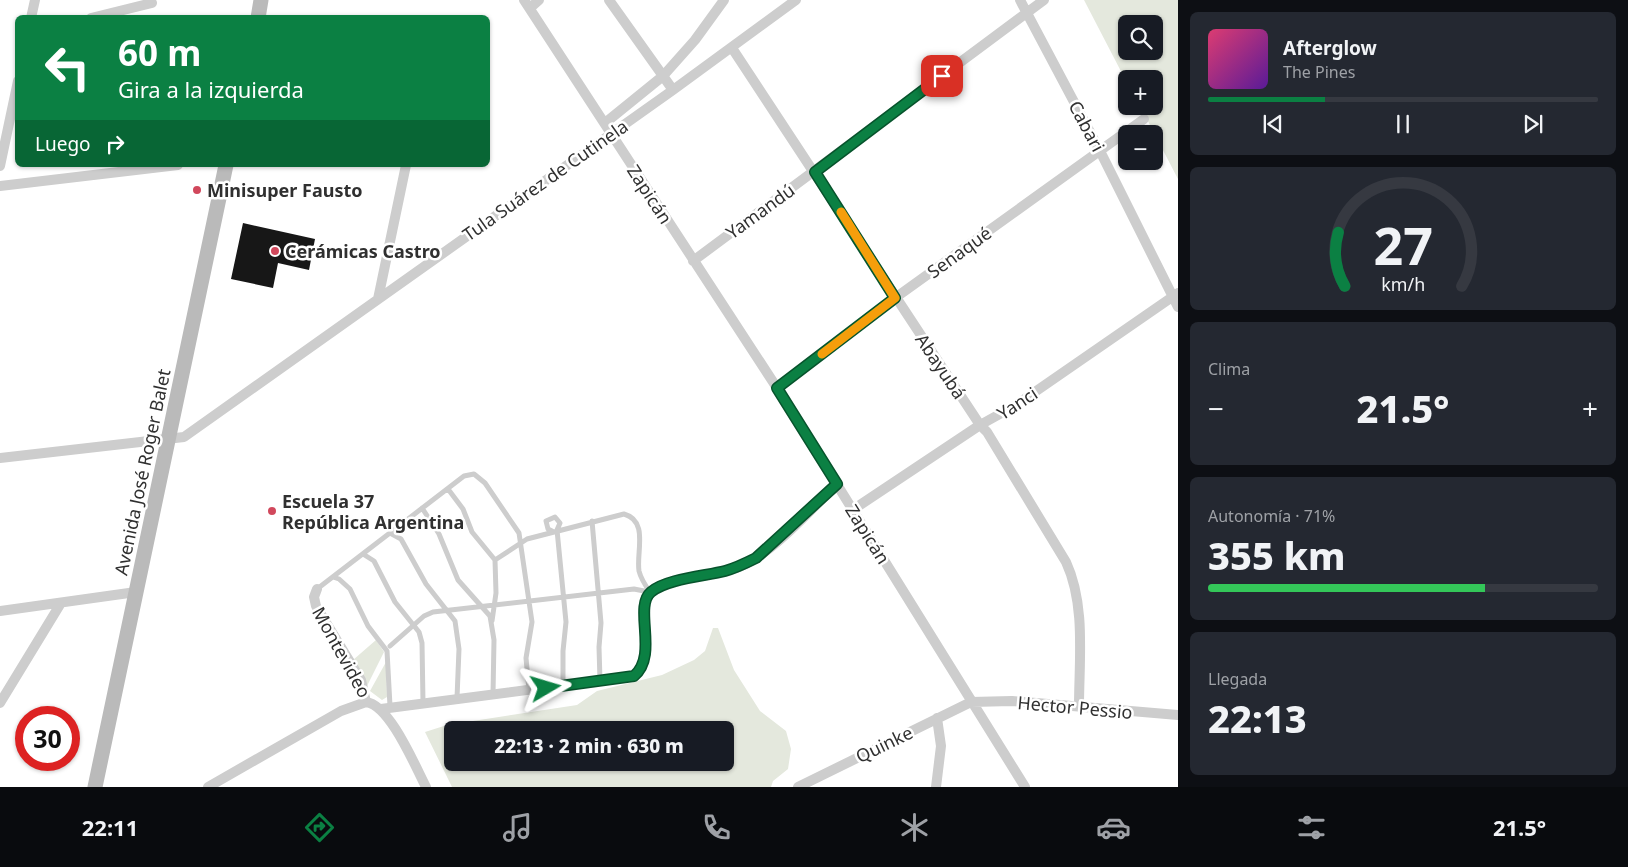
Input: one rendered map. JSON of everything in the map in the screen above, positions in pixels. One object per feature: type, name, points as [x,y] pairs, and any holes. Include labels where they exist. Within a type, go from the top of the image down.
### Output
[{"type":"street","points":[[32,15],[35,0]]},
{"type":"street","points":[[258,15],[261,0]]},
{"type":"street","points":[[527,4],[540,0]]},
{"type":"street","points":[[609,0],[674,90]]},
{"type":"street","points":[[608,128],[663,76],[694,40],[724,0]]},
{"type":"street","name":"Tula Suárez de Cutinela","points":[[0,458],[184,437],[378,299],[608,128],[674,90],[796,0]]},
{"type":"street","name":"Cabari","points":[[1020,0],[1176,295],[1178,307]]},
{"type":"street","name":"Yamandú","points":[[693,261],[815,172],[1026,11],[1044,0]]},
{"type":"street","points":[[102,15],[152,2]]},
{"type":"street","name":"Zapicán","points":[[527,4],[777,388],[1025,787]]},
{"type":"street","name":"Abayubá","points":[[732,48],[815,172],[895,298],[997,448],[1072,575],[1078,613],[1079,707]]},
{"type":"street","points":[[0,166],[15,95]]},
{"type":"street","name":"Senaqué","points":[[777,388],[895,298],[1099,149],[1144,119]]},
{"type":"street","points":[[0,186],[161,167]]},
{"type":"street","name":"Avenida José Roger Balet","points":[[95,787],[226,167]]},
{"type":"street","points":[[378,299],[406,167]]},
{"type":"street","name":"Yanci","points":[[854,510],[980,425],[1016,405],[1176,295]]},
{"type":"street","points":[[385,708],[634,676],[642,666],[646,651],[645,603],[650,592],[663,585],[742,566],[756,558],[837,484]]},
{"type":"street","name":"Montevideo","points":[[317,589],[314,597],[316,606],[361,680],[366,702],[385,708],[426,787]]},
{"type":"street","points":[[0,611],[136,592]]},
{"type":"street","points":[[0,703],[61,603]]},
{"type":"street","points":[[208,787],[341,712],[366,702]]},
{"type":"street","name":"Hector Pessio","points":[[971,702],[1012,702],[1178,715]]},
{"type":"street","name":"Quinke","points":[[798,787],[971,702]]},
{"type":"street","points":[[936,787],[941,746],[938,718]]},
{"type":"lane","points":[[317,589],[468,474],[477,476],[485,483],[519,533],[532,622],[526,658],[529,690]]},
{"type":"lane","points":[[448,489],[463,509],[472,532],[495,560],[496,594],[492,621],[493,694]]},
{"type":"lane","points":[[422,508],[439,534],[458,580],[471,596],[484,607],[492,621]]},
{"type":"lane","points":[[495,560],[520,542],[592,521],[624,514],[634,518],[639,528],[639,570],[650,592]]},
{"type":"lane","points":[[592,521],[601,622],[599,647],[600,681]]},
{"type":"lane","points":[[555,531],[566,628],[563,651],[563,686]]},
{"type":"lane","points":[[390,533],[401,539],[426,584],[455,621],[458,637],[457,698]]},
{"type":"lane","points":[[363,554],[374,561],[395,602],[419,632],[422,643],[424,702]]},
{"type":"lane","points":[[333,577],[339,579],[350,589],[368,626],[387,651],[385,708]]},
{"type":"lane","points":[[390,646],[413,624],[428,614],[599,592],[634,589],[650,592]]},
{"type":"shaded area","points":[[1084,0],[1178,0],[1178,179],[1163,150],[1163,125],[1150,125],[1145,115],[1163,115],[1163,70],[1120,70]]},
{"type":"shaded area","points":[[713,628],[718,628],[734,670],[760,711],[786,731],[791,749],[788,769],[773,781],[771,787],[452,787],[444,771],[734,771],[734,721],[473,721],[577,705],[597,691],[662,675],[694,660],[705,651]]},
{"type":"shaded area","points":[[376,640],[384,652],[367,686],[353,660]]},
{"type":"shaded area","points":[[386,662],[387,697],[382,700],[370,691]]},
{"type":"shaded area","points":[[444,726],[444,771],[425,732]]},
{"type":"building","name":"Cerámicas Castro","points":[[243,223],[315,239],[309,270],[278,263],[273,288],[231,279]]},
{"type":"slow traffic","points":[[822,354],[895,298],[841,212]]},
{"type":"place","name":"Minisuper Fausto","points":[[197,190]]},
{"type":"place","name":"Cerámicas Castro","points":[[275,251]]},
{"type":"place","name":"Escuela 37 República Argentina","points":[[272,511]]},
{"type":"route","points":[[546,688],[634,676],[640,671],[646,651],[645,603],[650,592],[663,585],[742,566],[756,558],[837,484],[777,388],[895,298],[815,172],[942,76]]}]
